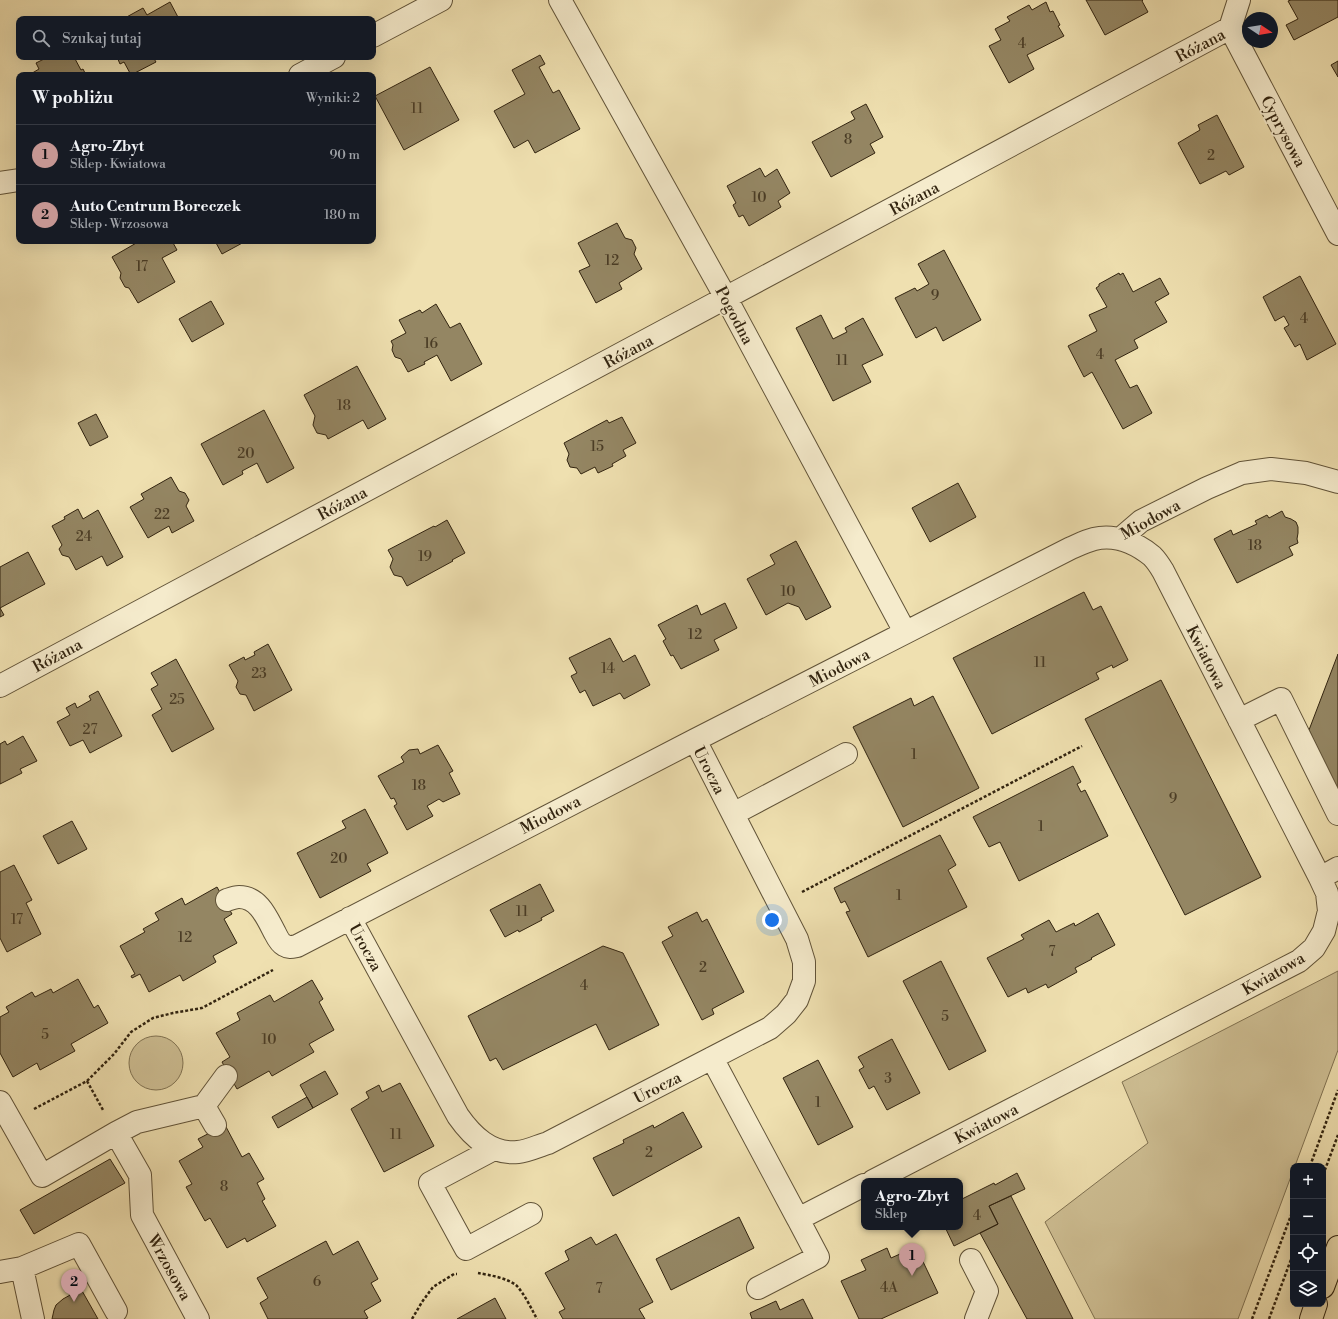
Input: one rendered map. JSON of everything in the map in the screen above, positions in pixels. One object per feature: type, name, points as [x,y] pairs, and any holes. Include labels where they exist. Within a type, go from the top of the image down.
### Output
[{"type":"main road","points":[[1326,1278],[1338,1247]]},
{"type":"main road","points":[[1311,1319],[1315,1307]]},
{"type":"street","points":[[376,34],[441,0]]},
{"type":"street","name":"Pogodna","points":[[560,0],[726,298],[905,632]]},
{"type":"street","name":"Różana","points":[[0,686],[1230,28],[1239,0]]},
{"type":"street","name":"Cyprysowa","points":[[1230,28],[1338,234]]},
{"type":"street","points":[[306,72],[328,60]]},
{"type":"street","points":[[0,183],[16,180]]},
{"type":"street","name":"Miodowa","points":[[227,900],[238,896],[249,898],[259,906],[267,916],[277,937],[283,945],[290,947],[297,946],[694,740],[1071,548],[1093,539],[1109,537],[1120,539],[1141,521],[1207,488],[1242,473],[1271,469],[1306,473],[1338,482]]},
{"type":"street","name":"Kwiatowa","points":[[879,1178],[1299,961],[1314,948],[1324,931],[1329,911],[1327,893],[1329,873],[1239,720],[1163,571],[1153,557],[1138,546],[1120,539]]},
{"type":"street","points":[[1239,720],[1281,699],[1338,814]]},
{"type":"street","name":"Urocza","points":[[350,918],[458,1116],[467,1129],[479,1141],[503,1152],[518,1152],[548,1143],[770,1028],[786,1014],[797,1000],[804,982],[804,962],[797,939],[694,740]]},
{"type":"street","points":[[733,814],[846,754]]},
{"type":"street","points":[[712,1058],[818,1257],[758,1288]]},
{"type":"street","points":[[0,1102],[42,1176],[137,1122],[204,1106],[226,1076]]},
{"type":"street","points":[[204,1106],[215,1125]]},
{"type":"street","name":"Wrzosowa","points":[[116,1133],[140,1175],[142,1215],[198,1319]]},
{"type":"street","points":[[494,1149],[430,1183],[466,1249],[531,1214]]},
{"type":"street","points":[[798,1219],[861,1188]]},
{"type":"street","points":[[0,1272],[22,1268],[79,1244],[116,1311]]},
{"type":"street","points":[[970,1260],[987,1291],[976,1319]]},
{"type":"street","points":[[22,1268],[33,1319]]},
{"type":"path","points":[[801,892],[1082,746]]},
{"type":"path","points":[[87,1081],[116,1133]]},
{"type":"path","points":[[1311,1163],[1338,1090]]},
{"type":"path","points":[[1326,1167],[1338,1135]]},
{"type":"path","points":[[1252,1319],[1290,1218]]},
{"type":"path","points":[[1268,1319],[1290,1262]]},
{"type":"path","points":[[476,1272],[496,1276],[516,1286],[528,1301],[537,1319]]},
{"type":"path","points":[[412,1319],[433,1287],[454,1274],[461,1274]]},
{"type":"shaded area","points":[[1338,971],[1338,1050],[1296,1163],[1290,1163],[1290,1179],[1238,1319],[1095,1319],[1045,1222],[1148,1143],[1122,1082]]},
{"type":"shaded area","points":[[156,1036],[166,1038],[175,1044],[181,1053],[183,1063],[181,1073],[175,1082],[166,1088],[156,1090],[146,1088],[137,1082],[131,1073],[129,1063],[131,1053],[137,1044],[146,1038]]},
{"type":"building","points":[[1086,0],[1143,0],[1142,1],[1148,12],[1105,35]]},
{"type":"building","points":[[1338,0],[1338,17],[1294,40],[1286,25],[1298,19],[1288,1]]},
{"type":"building","points":[[170,2],[177,16],[128,16],[143,8],[147,15]]},
{"type":"building","points":[[1046,2],[1050,12],[1053,11],[1060,25],[1058,26],[1064,36],[1027,55],[1034,69],[1009,83],[989,46],[1001,40],[995,29],[1010,21],[1007,17],[1029,5],[1032,10]]},
{"type":"building","points":[[540,55],[545,64],[539,67],[553,93],[559,90],[580,129],[535,153],[528,140],[514,148],[494,111],[525,94],[512,70]]},
{"type":"building","points":[[42,60],[76,60],[81,70],[83,69],[84,72],[34,72],[39,69],[36,63]]},
{"type":"building","points":[[118,60],[155,60],[156,62],[137,72],[129,72],[124,62],[120,64]]},
{"type":"building","points":[[1338,61],[1338,77],[1331,65]]},
{"type":"building","points":[[430,67],[459,120],[404,150],[376,95]]},
{"type":"building","points":[[866,104],[883,137],[870,144],[875,153],[831,177],[812,142],[855,119],[851,112]]},
{"type":"building","points":[[1217,115],[1244,167],[1229,175],[1226,171],[1200,184],[1178,143],[1200,130],[1198,125]]},
{"type":"building","points":[[760,168],[765,177],[777,169],[790,193],[778,201],[781,207],[749,226],[743,215],[739,217],[733,205],[736,203],[727,186]]},
{"type":"building","points":[[617,223],[625,238],[632,240],[636,248],[634,254],[642,269],[619,283],[622,289],[596,303],[579,271],[590,266],[578,243]]},
{"type":"building","points":[[135,244],[174,244],[177,250],[162,258],[175,282],[138,303],[129,288],[125,287],[120,278],[121,273],[112,257]]},
{"type":"building","points":[[217,244],[240,244],[222,254]]},
{"type":"building","points":[[944,250],[981,320],[943,341],[936,327],[916,338],[895,298],[915,288],[917,291],[929,284],[918,264]]},
{"type":"building","points":[[1119,273],[1120,275],[1123,273],[1133,292],[1160,278],[1169,294],[1155,302],[1167,322],[1134,340],[1138,348],[1115,360],[1130,388],[1137,385],[1152,413],[1123,429],[1092,372],[1084,377],[1068,346],[1097,331],[1089,315],[1107,307],[1096,288],[1099,284]]},
{"type":"building","points":[[1300,276],[1336,344],[1307,360],[1300,344],[1295,347],[1284,328],[1289,325],[1284,316],[1275,321],[1263,297]]},
{"type":"building","points":[[211,301],[224,324],[192,342],[179,319]]},
{"type":"building","points":[[436,304],[450,328],[460,323],[482,364],[451,381],[437,355],[424,362],[425,364],[408,372],[401,359],[395,357],[392,350],[393,345],[391,341],[406,333],[399,320],[420,310],[422,313]]},
{"type":"building","points":[[821,315],[833,339],[847,332],[845,328],[863,318],[883,355],[862,365],[871,382],[833,401],[796,328]]},
{"type":"building","points":[[357,366],[386,419],[368,429],[363,420],[328,439],[326,435],[317,433],[313,425],[315,416],[304,395]]},
{"type":"building","points":[[264,410],[294,468],[267,483],[257,463],[242,471],[243,474],[223,485],[201,444]]},
{"type":"building","points":[[96,414],[108,437],[90,446],[78,423]]},
{"type":"building","points":[[622,417],[636,443],[623,450],[626,456],[612,464],[613,466],[598,473],[595,467],[581,474],[577,468],[570,467],[567,460],[569,454],[564,443],[607,420],[609,423]]},
{"type":"building","points":[[171,477],[179,491],[185,493],[189,500],[186,506],[194,521],[172,533],[169,526],[148,538],[130,507],[144,499],[141,494]]},
{"type":"building","points":[[958,483],[976,517],[930,542],[912,508]]},
{"type":"building","points":[[78,509],[83,519],[98,510],[123,557],[107,566],[102,556],[76,570],[69,557],[62,555],[59,549],[62,545],[52,526],[65,519],[64,517]]},
{"type":"building","points":[[1282,511],[1285,517],[1296,522],[1298,527],[1298,543],[1289,547],[1293,555],[1237,583],[1214,539],[1231,530],[1233,535],[1257,524],[1255,521],[1267,515],[1269,518]]},
{"type":"building","points":[[447,520],[465,553],[407,586],[402,577],[394,575],[390,567],[393,559],[388,550]]},
{"type":"building","points":[[796,541],[831,607],[806,620],[799,607],[788,603],[766,615],[747,579],[775,564],[770,555]]},
{"type":"building","points":[[28,552],[45,584],[0,608],[0,567]]},
{"type":"building","points":[[1084,592],[1093,610],[1101,606],[1128,660],[1113,668],[1112,665],[1096,673],[1099,679],[992,734],[953,658]]},
{"type":"building","points":[[725,603],[737,628],[714,640],[719,650],[681,669],[673,655],[671,656],[663,641],[666,639],[658,625],[697,605],[701,615]]},
{"type":"building","points":[[0,608],[4,615],[0,617]]},
{"type":"building","points":[[610,638],[623,662],[635,655],[650,685],[624,699],[620,693],[593,706],[585,690],[580,693],[571,676],[577,673],[569,658]]},
{"type":"building","points":[[268,644],[292,690],[254,711],[246,695],[240,694],[236,687],[238,681],[229,665],[244,657],[245,660],[255,655],[254,652]]},
{"type":"building","points":[[1338,654],[1338,788],[1336,787],[1309,730]]},
{"type":"building","points":[[176,659],[214,729],[172,752],[152,715],[162,709],[151,689],[158,685],[151,673]]},
{"type":"building","points":[[1161,680],[1261,877],[1185,915],[1085,719]]},
{"type":"building","points":[[98,691],[122,736],[90,753],[83,740],[70,746],[57,722],[70,715],[66,708],[75,703],[77,708],[91,700],[89,696]]},
{"type":"building","points":[[933,696],[979,788],[903,827],[853,727],[911,698],[914,706]]},
{"type":"building","points":[[23,736],[37,761],[20,769],[22,773],[0,784],[0,744],[5,741],[7,745]]},
{"type":"building","points":[[438,745],[453,771],[449,773],[460,794],[443,802],[439,799],[427,806],[433,816],[407,830],[394,806],[397,804],[394,798],[391,799],[378,776],[404,762],[401,757],[409,750],[418,749],[420,754]]},
{"type":"building","points":[[1073,766],[1081,782],[1077,784],[1081,792],[1085,790],[1108,836],[1019,881],[1000,842],[989,847],[973,817]]},
{"type":"building","points":[[365,809],[388,853],[367,864],[371,871],[320,898],[297,853],[346,828],[342,821]]},
{"type":"building","points":[[72,821],[87,849],[58,864],[43,836]]},
{"type":"building","points":[[940,835],[956,865],[948,870],[967,907],[868,957],[846,912],[850,911],[845,901],[841,903],[834,888]]},
{"type":"building","points":[[14,865],[32,900],[26,903],[41,934],[7,952],[0,938],[0,872]]},
{"type":"building","points":[[540,884],[554,911],[541,918],[542,920],[519,932],[518,930],[505,937],[490,910]]},
{"type":"building","points":[[217,887],[232,914],[224,919],[237,943],[213,956],[216,962],[183,981],[180,975],[149,992],[140,974],[132,978],[131,976],[135,974],[120,946],[145,932],[143,929],[159,920],[155,913],[182,898],[185,905]]},
{"type":"building","points":[[697,912],[702,922],[707,919],[744,992],[712,1009],[714,1014],[702,1020],[662,942],[673,936],[668,927]]},
{"type":"building","points":[[1098,913],[1115,945],[1075,968],[1077,972],[1048,988],[1046,984],[1028,993],[1026,988],[1008,997],[987,958],[1024,939],[1021,935],[1049,920],[1056,932],[1074,923],[1075,926]]},
{"type":"building","points":[[603,946],[623,953],[659,1025],[609,1050],[596,1024],[503,1070],[496,1058],[490,1061],[468,1016]]},
{"type":"building","points":[[941,961],[986,1051],[949,1070],[903,981]]},
{"type":"building","points":[[78,979],[94,1008],[98,1005],[108,1023],[71,1044],[75,1051],[40,1070],[37,1063],[13,1077],[0,1053],[0,1017],[9,1012],[6,1007],[32,992],[35,997],[51,989],[53,993]]},
{"type":"building","points":[[312,980],[323,999],[319,1002],[334,1030],[309,1044],[314,1052],[272,1076],[269,1071],[237,1089],[222,1062],[230,1057],[216,1033],[240,1020],[237,1013],[270,995],[274,1002]]},
{"type":"building","points":[[892,1039],[920,1093],[887,1110],[874,1086],[869,1089],[859,1070],[864,1067],[858,1057]]},
{"type":"building","points":[[818,1060],[853,1127],[818,1145],[783,1078]]},
{"type":"building","points":[[325,1071],[338,1094],[313,1108],[300,1085]]},
{"type":"building","points":[[400,1083],[434,1146],[384,1172],[351,1109],[369,1098],[366,1092],[379,1085],[382,1092]]},
{"type":"building","points":[[307,1097],[313,1108],[278,1128],[272,1117]]},
{"type":"building","points":[[683,1112],[702,1147],[613,1196],[593,1158],[624,1143],[623,1140],[653,1125],[654,1128]]},
{"type":"building","points":[[225,1125],[242,1157],[249,1153],[264,1179],[257,1183],[265,1199],[262,1201],[276,1226],[247,1242],[245,1238],[227,1248],[210,1218],[205,1221],[186,1187],[192,1184],[179,1161],[203,1147],[198,1139]]},
{"type":"building","points":[[110,1159],[125,1183],[34,1234],[20,1210]]},
{"type":"building","points":[[1017,1173],[1025,1189],[989,1206],[998,1224],[954,1246],[946,1230],[963,1230],[963,1198],[994,1183],[995,1185]]},
{"type":"building","points":[[1011,1196],[1073,1319],[1027,1319],[980,1233],[998,1224],[989,1206]]},
{"type":"building","points":[[739,1217],[754,1248],[671,1290],[656,1259]]},
{"type":"building","points":[[616,1234],[653,1302],[639,1309],[645,1319],[563,1319],[559,1312],[565,1309],[545,1273],[569,1260],[565,1251],[591,1237],[596,1245]]},
{"type":"building","points":[[326,1241],[333,1255],[358,1241],[378,1279],[371,1283],[381,1301],[364,1311],[368,1318],[365,1319],[268,1319],[260,1303],[268,1298],[257,1278]]},
{"type":"building","points":[[916,1247],[938,1293],[881,1319],[859,1319],[841,1281],[866,1270],[861,1260],[887,1248],[891,1258]]},
{"type":"building","points":[[81,1289],[98,1319],[52,1319],[56,1305],[63,1299]]},
{"type":"building","points":[[495,1298],[506,1319],[457,1319]]},
{"type":"building","points":[[803,1299],[813,1319],[752,1319],[750,1313],[776,1301],[780,1310]]},
{"type":"place","name":"Agro-Zbyt","points":[[912,1276]]},
{"type":"place","name":"Auto Centrum Boreczek","points":[[74,1302]]}]
